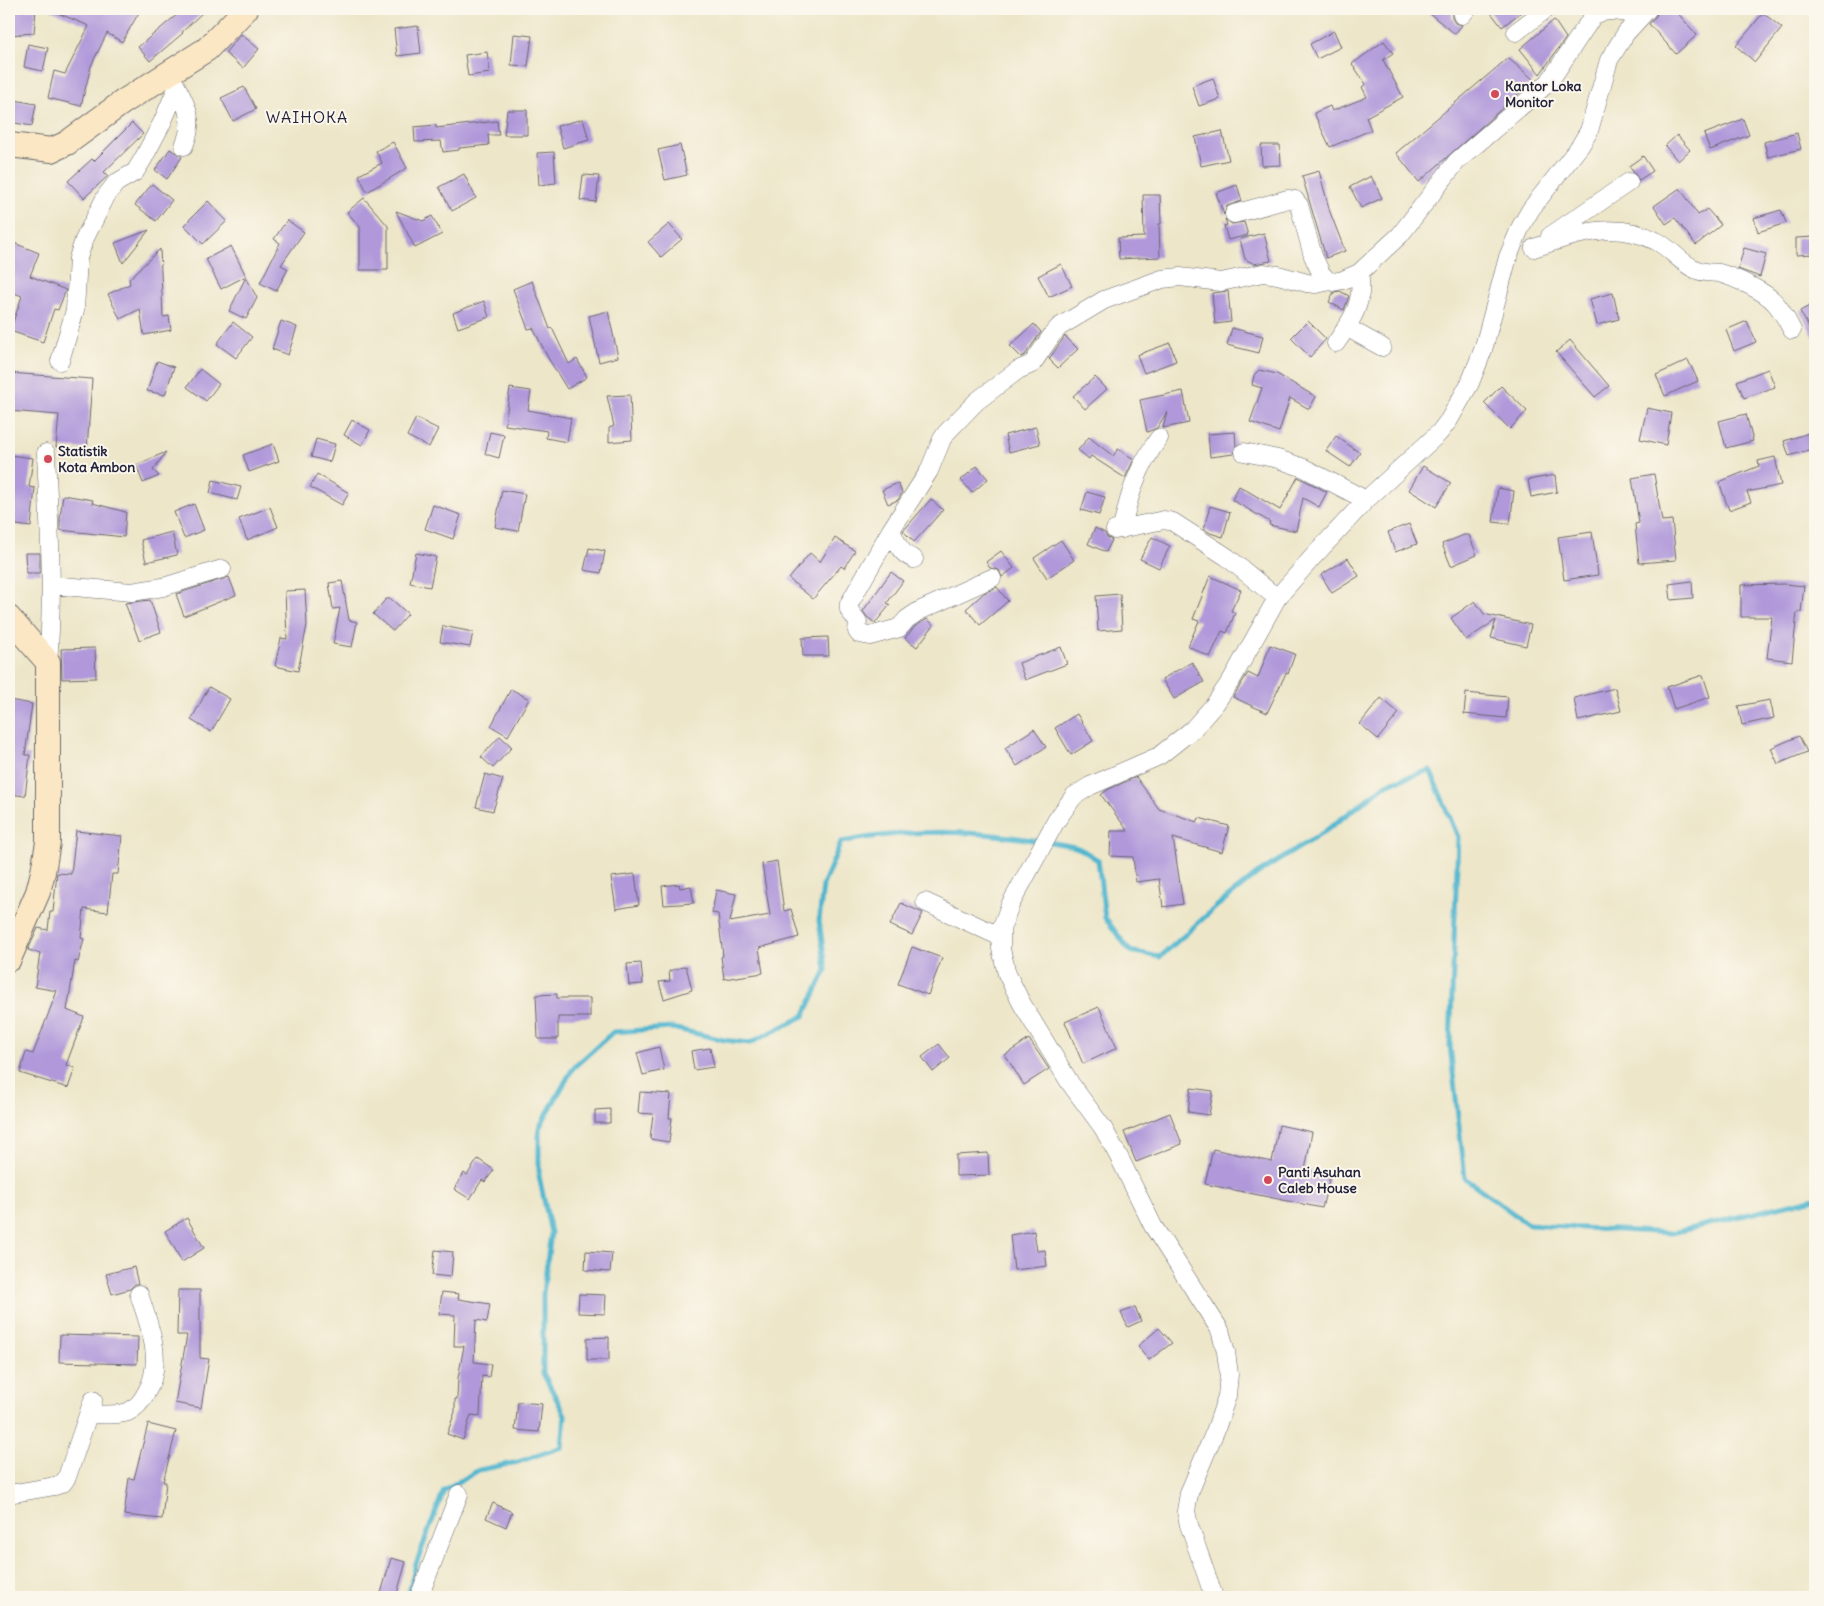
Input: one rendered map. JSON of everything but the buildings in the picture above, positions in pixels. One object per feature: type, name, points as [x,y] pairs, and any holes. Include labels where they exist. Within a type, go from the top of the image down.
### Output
[{"type":"street","points":[[9,145],[52,150],[67,143],[123,102],[173,80],[246,9]]},
{"type":"street","points":[[1516,32],[1546,9]]},
{"type":"street","points":[[992,578],[919,611],[899,628],[870,636],[859,634],[857,631],[858,622],[849,610],[849,604],[891,530],[929,471],[946,433],[977,401],[1018,370],[1032,364],[1059,327],[1104,300],[1162,279],[1180,277],[1221,282],[1263,273],[1278,275],[1307,284],[1316,284],[1343,280],[1359,273],[1400,235],[1457,161],[1548,82],[1593,16],[1599,12],[1633,12],[1626,33],[1609,60],[1588,131],[1580,146],[1531,209],[1521,226],[1508,257],[1483,350],[1456,409],[1438,433],[1366,500],[1277,598],[1232,679],[1215,704],[1194,729],[1159,756],[1090,786],[1074,796],[1056,822],[1010,905],[1001,929],[1001,949],[1007,974],[1022,1004],[1070,1083],[1102,1128],[1119,1157],[1153,1226],[1220,1330],[1229,1374],[1227,1396],[1216,1429],[1189,1493],[1186,1511],[1188,1525],[1214,1597]]},
{"type":"street","points":[[173,80],[184,101],[190,121],[184,146]]},
{"type":"street","points":[[60,360],[75,310],[77,265],[84,240],[106,196],[116,182],[135,172],[143,159],[162,123],[173,80]]},
{"type":"street","points":[[1534,248],[1629,182]]},
{"type":"street","points":[[1234,214],[1288,199],[1295,200],[1299,204],[1314,256],[1322,273],[1327,280],[1331,281]]},
{"type":"street","points":[[1508,257],[1577,233],[1603,229],[1622,230],[1657,241],[1698,271],[1720,273],[1764,294],[1775,302],[1792,330]]},
{"type":"street","points":[[1336,342],[1346,328],[1360,299],[1362,285],[1359,273]]},
{"type":"street","points":[[1346,328],[1382,347]]},
{"type":"street","points":[[1159,438],[1146,455],[1136,476],[1118,530],[1164,520],[1173,522],[1227,557],[1277,598]]},
{"type":"street","points":[[1244,452],[1278,459],[1304,468],[1366,500]]},
{"type":"street","points":[[9,959],[38,892],[48,842],[48,662],[51,629],[51,585],[46,453]]},
{"type":"street","points":[[891,530],[900,550],[906,556],[914,559]]},
{"type":"street","points":[[51,585],[132,592],[163,587],[222,569]]},
{"type":"street","points":[[9,618],[48,662]]},
{"type":"street","points":[[926,902],[1001,937]]},
{"type":"street","points":[[9,1494],[55,1486],[62,1483],[67,1477],[91,1407],[126,1413],[135,1408],[142,1400],[155,1372],[155,1349],[139,1294]]},
{"type":"street","points":[[419,1597],[460,1494]]},
{"type":"waterway","points":[[408,1597],[416,1564],[444,1490],[479,1470],[518,1462],[562,1447],[565,1415],[543,1373],[543,1293],[551,1233],[539,1176],[539,1128],[573,1068],[613,1032],[672,1028],[724,1040],[750,1043],[804,1016],[826,970],[819,921],[823,885],[841,842],[889,835],[960,832],[1008,836],[1078,848],[1098,860],[1105,918],[1130,951],[1160,957],[1217,906],[1257,874],[1324,832],[1387,784],[1430,770],[1458,837],[1450,1046],[1465,1178],[1529,1225],[1672,1233],[1815,1198]]},
{"type":"place","name":"Kantor Loka Monitor","points":[[1495,94]]},
{"type":"place","name":"Statistik Kota Ambon","points":[[48,459]]},
{"type":"place","name":"Panti Asuhan Caleb House","points":[[1268,1180]]},
{"type":"district","name":"WAIHOKA","points":[[307,117]]}]
